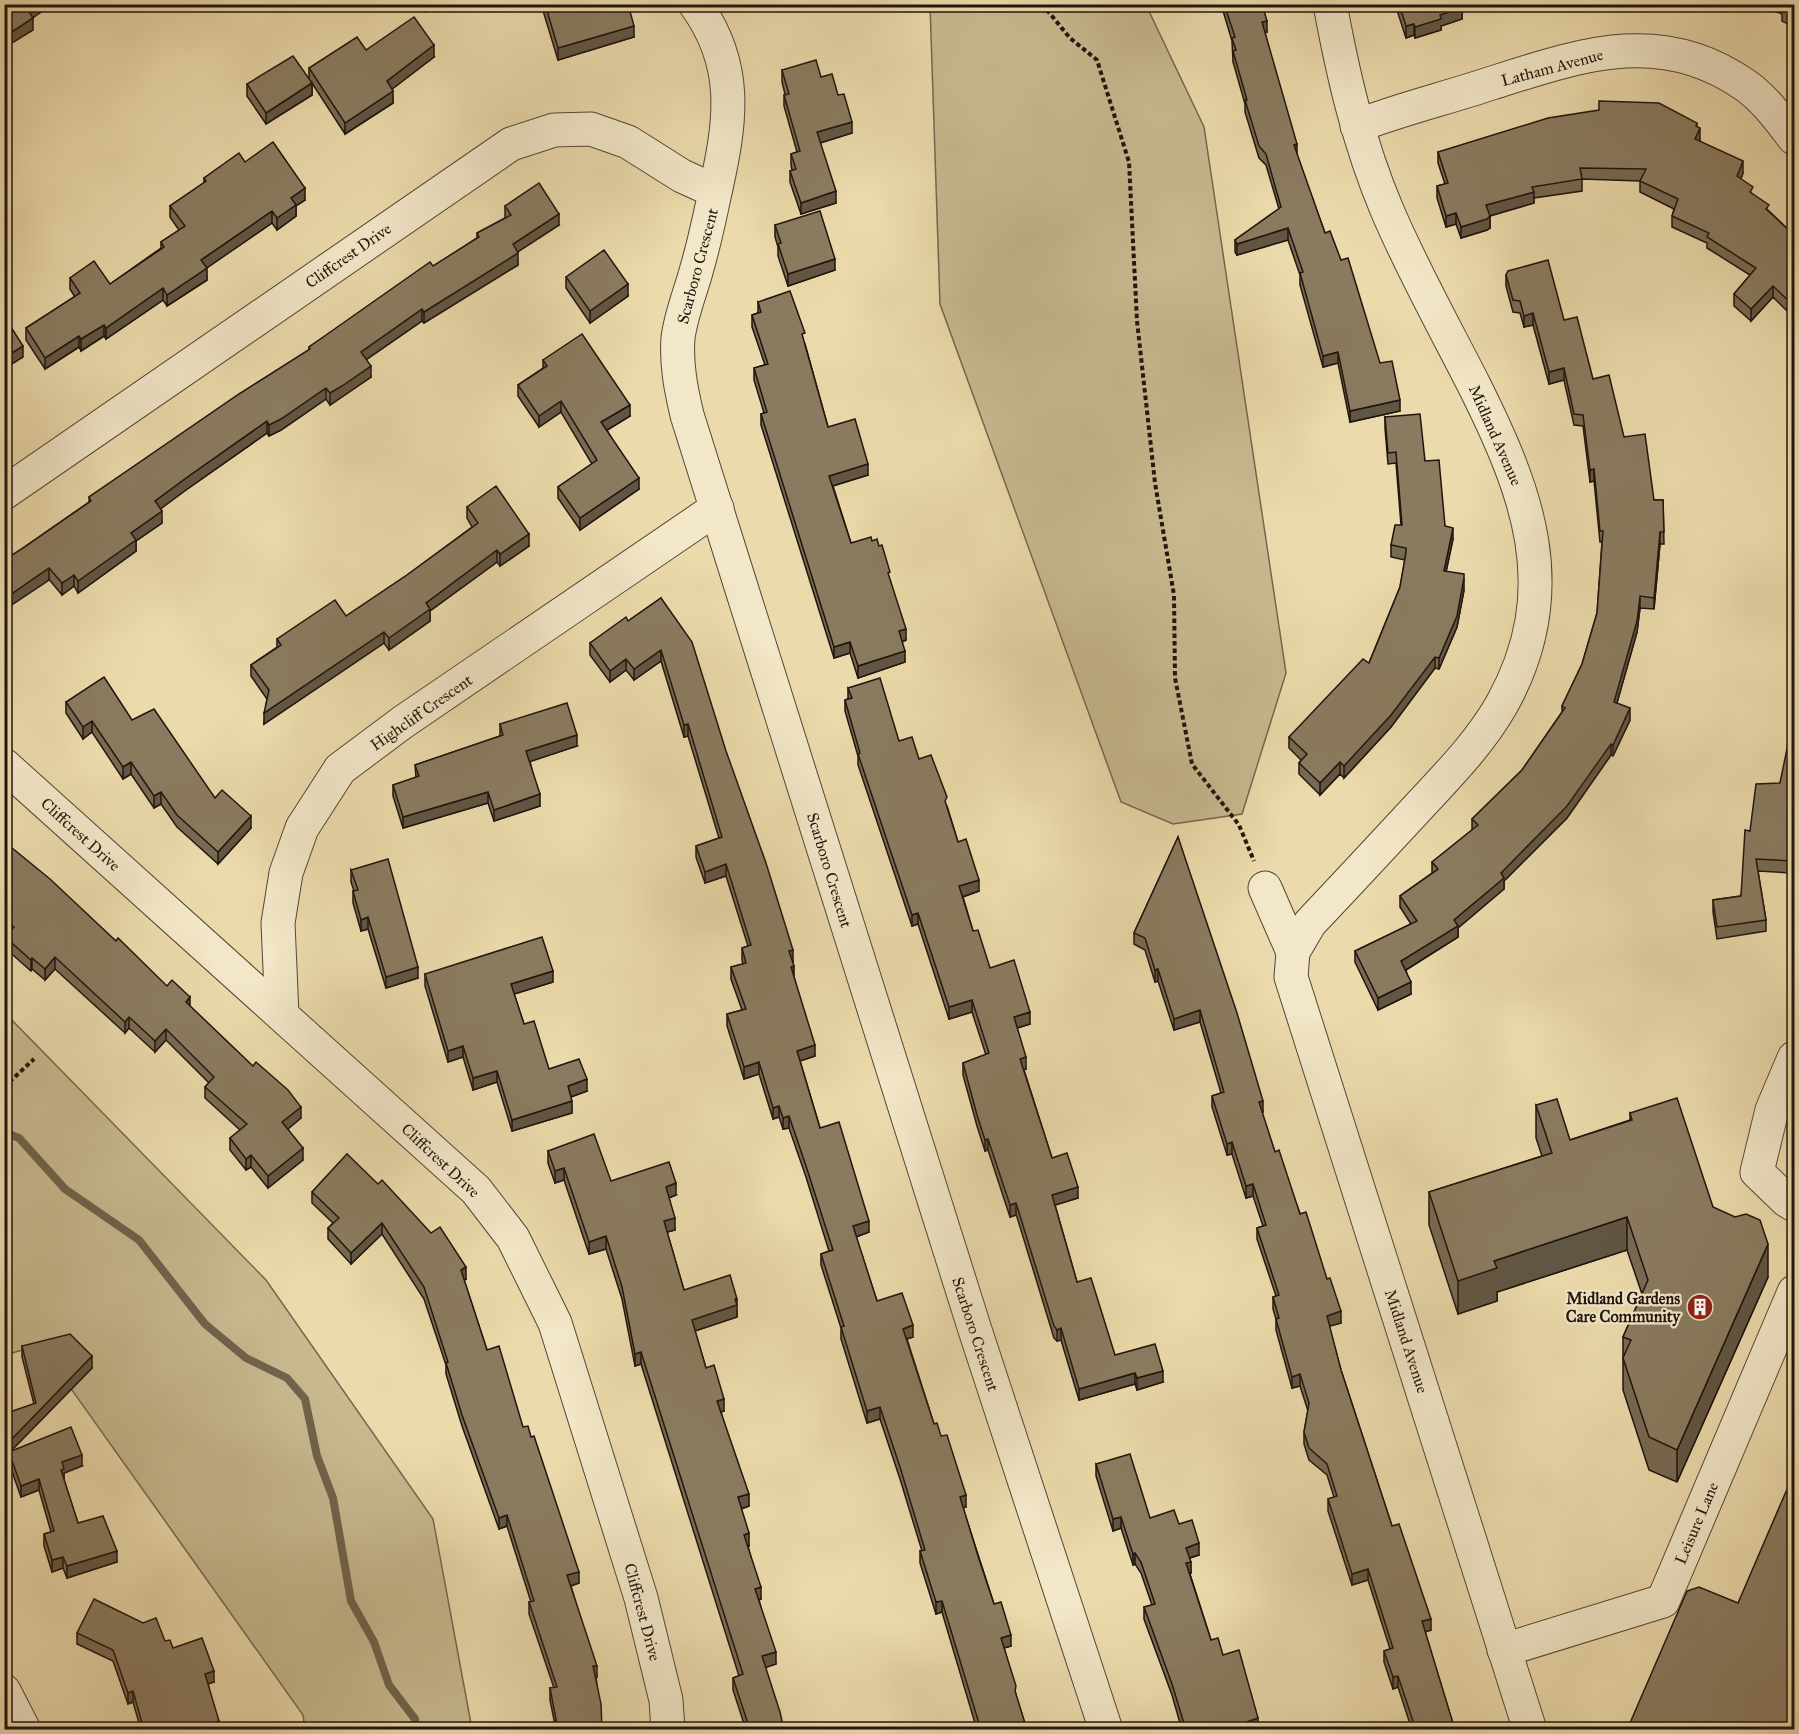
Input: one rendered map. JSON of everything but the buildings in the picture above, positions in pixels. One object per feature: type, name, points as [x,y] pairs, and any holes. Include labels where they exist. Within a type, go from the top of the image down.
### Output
[{"type":"street","name":"Scarboro Crescent","points":[[695,4],[721,49],[729,93],[727,138],[708,232],[683,313],[678,339],[678,374],[687,415],[975,1330],[1106,1730]]},
{"type":"street","name":"Midland Avenue","points":[[1330,4],[1341,66],[1357,126],[1388,212],[1516,476],[1531,529],[1536,580],[1533,612],[1516,675],[1483,735],[1310,923],[1293,952],[1291,976],[1530,1730]]},
{"type":"street","name":"Latham Avenue","points":[[1357,126],[1564,60],[1617,50],[1668,51],[1704,63],[1745,85],[1794,138]]},
{"type":"street","name":"Cliffcrest Drive","points":[[4,493],[511,144],[554,130],[591,129],[628,142],[682,176],[715,191]]},
{"type":"street","name":"Highcliff Crescent","points":[[282,1015],[278,923],[286,873],[302,828],[340,769],[403,722],[717,508]]},
{"type":"street","name":"Cliffcrest Drive","points":[[4,765],[476,1190],[513,1238],[555,1323],[640,1598],[666,1700],[668,1730]]},
{"type":"street","name":"Midland Avenue","points":[[1265,888],[1293,952]]},
{"type":"street","points":[[1794,1058],[1772,1110],[1757,1172],[1794,1204]]},
{"type":"street","name":"Leisure Lane","points":[[1504,1650],[1663,1601],[1794,1292]]},
{"type":"street","points":[[4,1691],[24,1730]]},
{"type":"path","points":[[1042,4],[1070,38],[1097,60],[1129,162],[1138,333],[1155,483],[1174,595],[1175,678],[1192,764],[1239,825],[1265,888]]},
{"type":"path","points":[[4,1088],[34,1059]]},
{"type":"shaded area","points":[[930,5],[1146,5],[1204,127],[1286,673],[1242,814],[1173,824],[1121,802],[940,304]]},
{"type":"shaded area","points":[[4,1012],[266,1280],[433,1519],[472,1729],[305,1729],[303,1715],[40,1345],[5,1355]]},
{"type":"waterway","points":[[4,1132],[19,1138],[65,1189],[139,1240],[205,1324],[246,1358],[287,1378],[305,1399],[317,1456],[333,1498],[351,1601],[374,1642],[389,1685],[415,1719],[415,1730]]},
{"type":"place","name":"Midland Gardens Care Community","points":[[1700,1307]]}]
